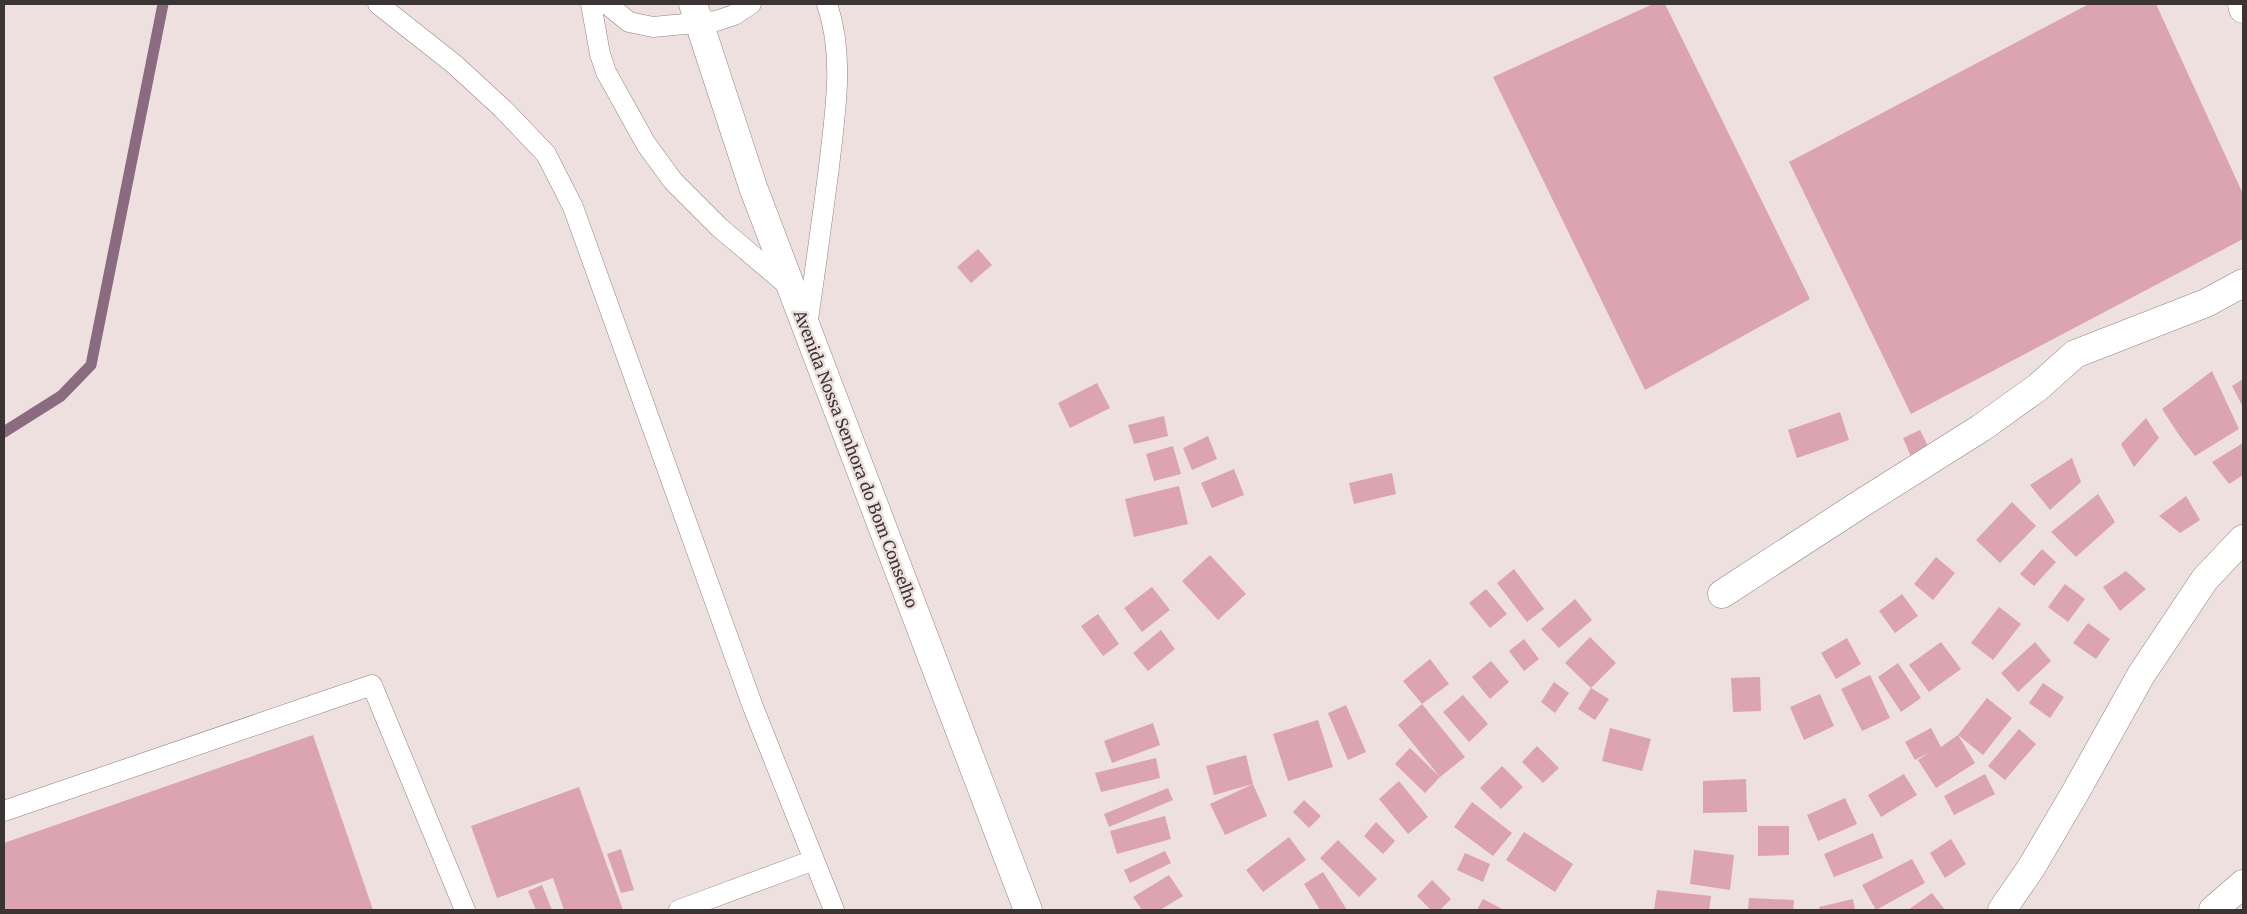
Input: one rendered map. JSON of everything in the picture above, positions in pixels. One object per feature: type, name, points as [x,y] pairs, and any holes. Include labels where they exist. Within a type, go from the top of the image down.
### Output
[{"type":"street","points":[[2242,4],[2243,9]]},
{"type":"street","name":"Avenida Nossa Senhora do Bom Conselho","points":[[697,14],[752,186],[1028,910]]},
{"type":"street","points":[[1722,594],[1981,428],[2037,388],[2075,354],[2206,302],[2243,283]]},
{"type":"street","points":[[2002,910],[2030,868],[2075,793],[2141,675],[2205,579],[2243,539]]},
{"type":"street","points":[[2213,910],[2243,884]]},
{"type":"lane","points":[[378,4],[454,64],[503,109],[546,154],[574,207],[753,707],[834,910]]},
{"type":"lane","points":[[591,4],[600,54],[606,72],[652,151],[673,181],[720,228],[791,288]]},
{"type":"lane","points":[[607,4],[629,22],[644,26],[664,27],[697,14],[734,15],[751,4]]},
{"type":"lane","points":[[806,328],[836,108],[837,54],[835,28],[827,4]]},
{"type":"lane","points":[[4,811],[372,685],[465,910]]},
{"type":"lane","points":[[679,910],[814,860]]},
{"type":"building","points":[[1653,4],[1665,4],[1810,299],[1645,390],[1493,77]]},
{"type":"building","points":[[2089,4],[2156,4],[2243,194],[2243,239],[1911,414],[1789,162]]},
{"type":"building","points":[[978,249],[992,265],[971,283],[957,267]]},
{"type":"building","points":[[2212,371],[2239,429],[2195,456],[2162,409]]},
{"type":"building","points":[[2243,379],[2243,407],[2232,386]]},
{"type":"building","points":[[1097,383],[1110,408],[1070,428],[1058,403]]},
{"type":"building","points":[[1840,412],[1849,440],[1797,458],[1788,430]]},
{"type":"building","points":[[1164,416],[1168,436],[1134,444],[1128,425]]},
{"type":"building","points":[[2146,418],[2159,438],[2134,467],[2121,444]]},
{"type":"building","points":[[1920,430],[1931,452],[1913,461],[1903,438]]},
{"type":"building","points":[[1208,436],[1217,459],[1192,470],[1183,448]]},
{"type":"building","points":[[2243,443],[2243,475],[2229,484],[2212,462]]},
{"type":"building","points":[[1173,446],[1181,474],[1154,481],[1146,454]]},
{"type":"building","points":[[2072,458],[2081,482],[2050,510],[2030,485]]},
{"type":"building","points":[[1234,469],[1244,495],[1212,508],[1201,483]]},
{"type":"building","points":[[1392,473],[1396,494],[1354,504],[1349,483]]},
{"type":"building","points":[[1179,486],[1188,524],[1134,537],[1125,499]]},
{"type":"building","points":[[2098,494],[2115,522],[2076,557],[2051,532]]},
{"type":"building","points":[[2186,496],[2200,520],[2180,533],[2159,516]]},
{"type":"building","points":[[2012,502],[2036,526],[2000,563],[1976,540]]},
{"type":"building","points":[[2042,549],[2056,562],[2034,586],[2020,574]]},
{"type":"building","points":[[1210,555],[1246,594],[1218,620],[1182,581]]},
{"type":"building","points":[[1936,557],[1955,573],[1933,600],[1914,584]]},
{"type":"building","points":[[1514,569],[1544,609],[1527,622],[1497,583]]},
{"type":"building","points":[[2126,571],[2146,589],[2120,611],[2103,587]]},
{"type":"building","points":[[2065,584],[2085,599],[2068,622],[2048,607]]},
{"type":"building","points":[[1152,587],[1170,610],[1142,632],[1124,608]]},
{"type":"building","points":[[1486,589],[1507,614],[1490,628],[1469,603]]},
{"type":"building","points":[[1902,594],[1918,616],[1895,633],[1879,611]]},
{"type":"building","points":[[1575,599],[1592,620],[1559,648],[1541,629]]},
{"type":"building","points":[[1999,607],[2021,624],[1993,660],[1971,643]]},
{"type":"building","points":[[1098,614],[1119,644],[1103,656],[1081,626]]},
{"type":"building","points":[[2088,623],[2110,639],[2096,659],[2073,643]]},
{"type":"building","points":[[1161,630],[1175,649],[1148,671],[1133,653]]},
{"type":"building","points":[[1590,637],[1616,663],[1591,688],[1565,663]]},
{"type":"building","points":[[1847,638],[1861,664],[1836,679],[1821,653]]},
{"type":"building","points":[[1524,639],[1539,659],[1524,671],[1509,651]]},
{"type":"building","points":[[1941,642],[1961,669],[1929,692],[1909,665]]},
{"type":"building","points":[[2035,642],[2051,661],[2018,692],[2001,673]]},
{"type":"building","points":[[1430,659],[1449,684],[1422,704],[1403,681]]},
{"type":"building","points":[[1491,661],[1509,682],[1490,699],[1472,677]]},
{"type":"building","points":[[1898,663],[1921,698],[1901,712],[1878,677]]},
{"type":"building","points":[[1870,675],[1890,718],[1862,731],[1841,689]]},
{"type":"building","points":[[1760,677],[1761,711],[1733,712],[1731,678]]},
{"type":"building","points":[[1554,682],[1569,693],[1555,713],[1541,702]]},
{"type":"building","points":[[2043,683],[2064,697],[2050,718],[2029,703]]},
{"type":"building","points":[[1591,688],[1609,699],[1595,720],[1578,709]]},
{"type":"building","points":[[1820,694],[1834,726],[1804,740],[1790,707]]},
{"type":"building","points":[[1463,695],[1488,724],[1469,742],[1443,712]]},
{"type":"building","points":[[1987,698],[2012,718],[1983,755],[1958,735]]},
{"type":"building","points":[[1422,704],[1465,757],[1440,777],[1398,725]]},
{"type":"building","points":[[1346,705],[1366,752],[1348,760],[1328,713]]},
{"type":"building","points":[[1318,720],[1333,767],[1288,781],[1273,734]]},
{"type":"building","points":[[1153,723],[1160,745],[1112,763],[1104,741]]},
{"type":"building","points":[[1610,728],[1651,739],[1642,771],[1602,761]]},
{"type":"building","points":[[1931,728],[1941,747],[1958,735],[1975,763],[1936,788],[1918,760],[1930,752],[1915,760],[1905,742]]},
{"type":"building","points":[[2019,729],[2036,744],[2005,780],[1988,766]]},
{"type":"building","points":[[313,735],[373,910],[4,910],[4,843]]},
{"type":"building","points":[[1537,746],[1559,768],[1543,783],[1522,762]]},
{"type":"building","points":[[1410,748],[1440,777],[1425,793],[1395,764]]},
{"type":"building","points":[[1246,755],[1253,784],[1214,795],[1206,766]]},
{"type":"building","points":[[1156,758],[1160,778],[1101,792],[1095,773]]},
{"type":"building","points":[[1502,766],[1523,787],[1501,809],[1480,788]]},
{"type":"building","points":[[1904,774],[1917,795],[1881,817],[1868,795]]},
{"type":"building","points":[[1985,774],[1995,794],[1954,815],[1944,796]]},
{"type":"building","points":[[1746,779],[1747,812],[1703,813],[1703,781]]},
{"type":"building","points":[[1399,781],[1428,817],[1408,834],[1379,799]]},
{"type":"building","points":[[1253,784],[1267,816],[1225,835],[1210,804]]},
{"type":"building","points":[[579,787],[623,910],[564,910],[553,878],[497,898],[471,826]]},
{"type":"building","points":[[1168,788],[1173,800],[1109,827],[1104,814]]},
{"type":"building","points":[[1845,798],[1857,824],[1818,841],[1807,815]]},
{"type":"building","points":[[1304,800],[1321,816],[1309,828],[1293,812]]},
{"type":"building","points":[[1472,802],[1512,833],[1493,856],[1454,827]]},
{"type":"building","points":[[1165,816],[1171,839],[1117,854],[1110,831]]},
{"type":"building","points":[[1376,822],[1395,841],[1383,854],[1364,836]]},
{"type":"building","points":[[1758,826],[1789,826],[1789,855],[1758,856]]},
{"type":"building","points":[[1524,832],[1573,864],[1555,892],[1506,860]]},
{"type":"building","points":[[1873,833],[1883,858],[1834,877],[1824,854]]},
{"type":"building","points":[[1289,837],[1306,860],[1263,892],[1246,870]]},
{"type":"building","points":[[1951,839],[1966,864],[1945,878],[1930,853]]},
{"type":"building","points":[[1338,840],[1377,879],[1359,897],[1320,858]]},
{"type":"building","points":[[621,849],[634,890],[621,893],[607,854]]},
{"type":"building","points":[[1694,850],[1734,855],[1730,890],[1690,884]]},
{"type":"building","points":[[1165,851],[1171,863],[1130,883],[1124,870]]},
{"type":"building","points":[[1465,853],[1490,864],[1483,882],[1457,870]]},
{"type":"building","points":[[1912,859],[1925,883],[1876,910],[1862,885]]},
{"type":"building","points":[[1323,872],[1347,910],[1320,910],[1304,884]]},
{"type":"building","points":[[1169,875],[1183,896],[1160,910],[1142,910],[1133,897]]},
{"type":"building","points":[[1432,880],[1451,899],[1440,910],[1431,910],[1417,896]]},
{"type":"building","points":[[542,885],[552,910],[536,910],[528,891]]},
{"type":"building","points":[[1657,890],[1711,896],[1709,910],[1654,910]]},
{"type":"building","points":[[1932,893],[1945,910],[1908,910]]},
{"type":"building","points":[[1749,898],[1794,900],[1793,910],[1748,910]]},
{"type":"building","points":[[1483,899],[1504,910],[1477,910]]},
{"type":"building","points":[[1853,899],[1855,910],[1820,910],[1819,907]]},
{"type":"waterway","points":[[4,432],[61,396],[91,365],[163,4]]}]
